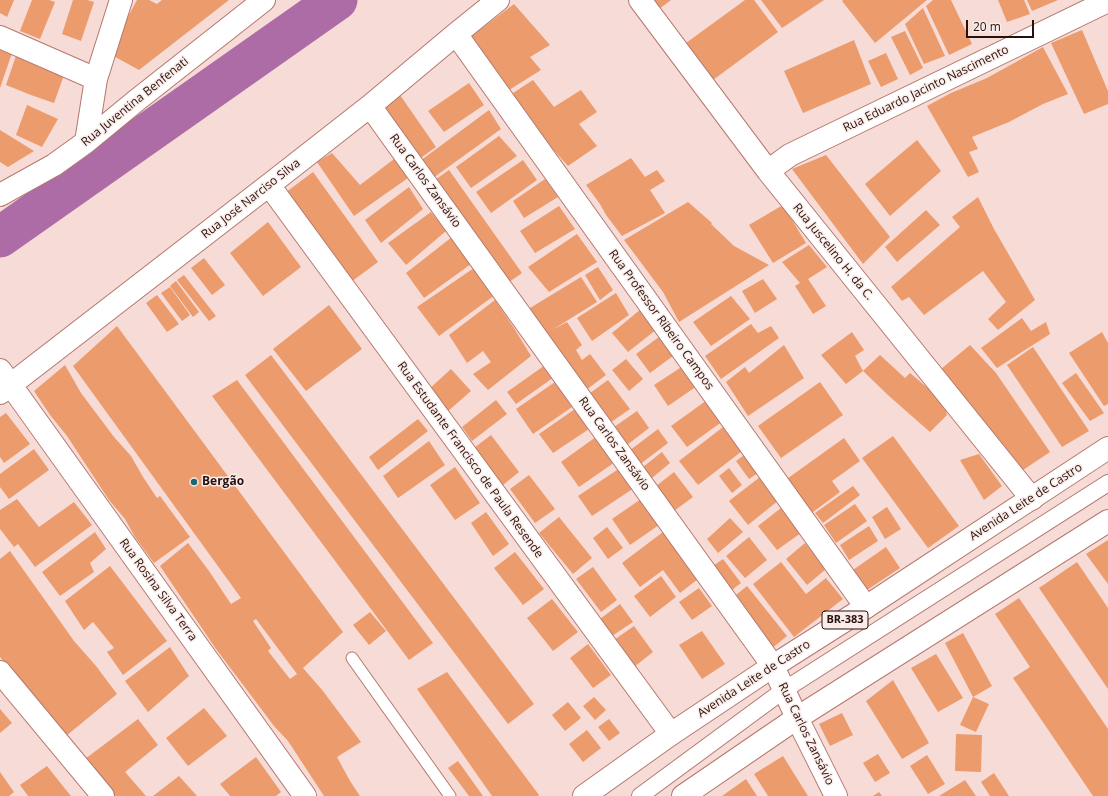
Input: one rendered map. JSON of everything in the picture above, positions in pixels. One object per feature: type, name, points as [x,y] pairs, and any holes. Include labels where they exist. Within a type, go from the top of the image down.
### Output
[{"type":"main road","points":[[86,142],[96,79],[121,0]]},
{"type":"main road","name":"Rua Juventina Benfenati","points":[[0,195],[54,165],[86,142],[264,0]]},
{"type":"main road","name":"Rua José Narciso Silva","points":[[4,382],[268,185],[370,106],[498,0]]},
{"type":"main road","name":"Rua Juscelino H. da C.","points":[[640,0],[768,171],[1032,499]]},
{"type":"main road","name":"Rua Eduardo Jacinto Nascimento","points":[[768,171],[790,155],[1108,1]]},
{"type":"main road","name":"Rua Professor Ribeiro Campos","points":[[456,34],[866,607]]},
{"type":"main road","points":[[0,37],[96,79]]},
{"type":"main road","name":"Rua Carlos Zansávio","points":[[370,106],[773,666],[836,796]]},
{"type":"main road","name":"Rua Estudante Francisco de Paula Resende","points":[[268,185],[671,734]]},
{"type":"main road","name":"Rua Rosina Silva Terra","points":[[4,382],[305,796]]},
{"type":"main road","name":"Avenida Leite de Castro","points":[[584,796],[671,734],[773,666],[1032,499],[1108,448]]},
{"type":"main road","points":[[684,796],[797,718],[1108,521]]},
{"type":"main road","points":[[0,672],[103,796]]},
{"type":"street","points":[[640,796],[784,690],[1108,483]]},
{"type":"lane","points":[[352,658],[450,796]]},
{"type":"building","points":[[0,0],[14,0],[7,17],[0,13]]},
{"type":"building","points":[[32,0],[49,0],[55,2],[40,39],[20,31]]},
{"type":"building","points":[[73,0],[87,0],[94,2],[81,41],[62,34]]},
{"type":"building","points":[[137,0],[149,0],[157,4],[162,0],[229,0],[139,70],[108,53]]},
{"type":"building","points":[[650,0],[671,0],[659,9]]},
{"type":"building","points":[[745,0],[754,0],[778,32],[713,80],[686,43]]},
{"type":"building","points":[[761,0],[824,0],[782,28]]},
{"type":"building","points":[[927,0],[875,43],[842,1]]},
{"type":"building","points":[[933,0],[951,0],[972,44],[949,55],[926,6]]},
{"type":"building","points":[[998,0],[1024,0],[1030,14],[1007,22]]},
{"type":"building","points":[[1027,0],[1058,0],[1032,11]]},
{"type":"building","points":[[514,4],[550,45],[530,57],[541,70],[509,90],[469,38]]},
{"type":"building","points":[[923,8],[945,56],[924,64],[905,24]]},
{"type":"building","points":[[1082,30],[1108,91],[1108,104],[1084,114],[1051,43]]},
{"type":"building","points":[[905,31],[923,68],[910,75],[891,37]]},
{"type":"building","points":[[854,40],[871,84],[803,113],[784,71]]},
{"type":"building","points":[[1043,47],[1068,94],[1043,104],[1009,122],[972,137],[978,149],[969,152],[979,172],[968,177],[927,106],[951,93],[987,78]]},
{"type":"building","points":[[0,48],[12,53],[0,88]]},
{"type":"building","points":[[17,53],[64,75],[54,103],[6,85]]},
{"type":"building","points":[[886,53],[898,79],[881,87],[868,61]]},
{"type":"building","points":[[533,80],[554,107],[581,90],[597,112],[579,124],[597,146],[568,166],[549,145],[510,95]]},
{"type":"building","points":[[469,83],[484,105],[444,132],[428,111]]},
{"type":"building","points":[[400,95],[436,147],[415,162],[380,111]]},
{"type":"building","points":[[27,105],[58,119],[42,147],[16,135]]},
{"type":"building","points":[[489,110],[501,129],[433,178],[420,161]]},
{"type":"building","points":[[0,130],[34,151],[8,167],[0,162]]},
{"type":"building","points":[[499,136],[517,156],[471,188],[456,167]]},
{"type":"building","points":[[917,140],[941,171],[890,216],[865,184]]},
{"type":"building","points":[[332,153],[360,185],[394,159],[408,178],[354,216],[317,162]]},
{"type":"building","points":[[826,155],[890,237],[863,264],[792,169]]},
{"type":"building","points":[[631,158],[645,177],[657,170],[665,181],[650,190],[665,213],[622,236],[586,185]]},
{"type":"building","points":[[523,160],[537,180],[491,213],[476,192]]},
{"type":"building","points":[[449,170],[522,273],[505,285],[432,182]]},
{"type":"building","points":[[313,172],[378,262],[351,282],[285,193]]},
{"type":"building","points":[[545,179],[558,197],[524,218],[513,201]]},
{"type":"building","points":[[409,187],[423,209],[381,243],[365,220]]},
{"type":"building","points":[[978,197],[994,229],[1035,300],[998,330],[988,319],[1006,302],[983,271],[924,315],[909,297],[902,301],[891,287],[960,227],[952,217]]},
{"type":"building","points":[[688,202],[712,223],[711,224],[734,246],[769,265],[679,322],[663,292],[624,240]]},
{"type":"building","points":[[783,205],[806,243],[773,263],[749,225]]},
{"type":"building","points":[[559,206],[575,229],[535,253],[520,231]]},
{"type":"building","points":[[926,210],[940,225],[897,262],[885,247]]},
{"type":"building","points":[[431,212],[446,231],[406,265],[388,243]]},
{"type":"building","points":[[268,222],[301,267],[263,296],[230,253]]},
{"type":"building","points":[[577,234],[597,262],[549,292],[528,267]]},
{"type":"building","points":[[452,237],[471,264],[424,298],[406,273]]},
{"type":"building","points":[[809,245],[827,267],[808,279],[826,306],[813,314],[795,286],[800,283],[782,262]]},
{"type":"building","points":[[204,258],[225,285],[212,295],[191,268]]},
{"type":"building","points":[[598,267],[613,290],[600,300],[585,275]]},
{"type":"building","points":[[474,268],[495,295],[439,336],[417,307]]},
{"type":"building","points":[[184,275],[216,316],[209,321],[177,280]]},
{"type":"building","points":[[581,277],[597,302],[552,330],[567,322],[582,345],[576,350],[582,360],[590,354],[606,375],[586,390],[546,334],[530,308]]},
{"type":"building","points":[[763,279],[777,299],[755,313],[742,291]]},
{"type":"building","points":[[176,281],[199,312],[193,317],[170,286]]},
{"type":"building","points":[[170,287],[190,315],[182,321],[161,293]]},
{"type":"building","points":[[616,293],[629,315],[592,341],[577,318]]},
{"type":"building","points":[[157,295],[179,324],[167,332],[146,303]]},
{"type":"building","points":[[731,296],[750,319],[711,346],[693,322]]},
{"type":"building","points":[[495,300],[531,356],[488,390],[473,374],[491,362],[483,351],[467,363],[449,335]]},
{"type":"building","points":[[329,305],[362,349],[306,391],[273,349]]},
{"type":"building","points":[[641,309],[657,329],[628,352],[612,333]]},
{"type":"building","points":[[1022,318],[1031,331],[1046,322],[1050,334],[997,368],[981,348]]},
{"type":"building","points":[[751,324],[758,333],[771,326],[779,338],[721,379],[705,356]]},
{"type":"building","name":"Bergão","points":[[117,326],[343,632],[303,668],[323,691],[361,742],[337,757],[360,796],[324,796],[288,741],[274,726],[216,649],[160,566],[188,543],[231,604],[241,598],[73,366]],"holes":[[[256,619],[297,674],[290,679],[268,651],[271,648],[253,621]]]},
{"type":"building","points":[[852,332],[864,350],[855,356],[863,371],[846,384],[821,355]]},
{"type":"building","points":[[1102,332],[1108,343],[1108,404],[1104,406],[1069,353]]},
{"type":"building","points":[[663,334],[677,353],[650,373],[636,354]]},
{"type":"building","points":[[784,345],[804,378],[748,416],[726,382],[745,367],[749,373]]},
{"type":"building","points":[[970,345],[996,373],[1050,452],[1023,470],[941,369]]},
{"type":"building","points":[[1033,347],[1089,431],[1062,447],[1007,365]]},
{"type":"building","points":[[271,355],[534,704],[508,724],[245,375]]},
{"type":"building","points":[[880,355],[905,378],[910,373],[944,402],[947,415],[930,432],[863,371]]},
{"type":"building","points":[[626,359],[643,379],[629,391],[612,370]]},
{"type":"building","points":[[548,363],[557,375],[516,404],[507,392]]},
{"type":"building","points":[[65,365],[81,393],[114,437],[131,456],[157,498],[160,496],[190,537],[154,563],[135,537],[125,519],[109,500],[67,436],[50,415],[34,391]]},
{"type":"building","points":[[683,366],[697,386],[668,406],[654,385]]},
{"type":"building","points":[[451,369],[471,391],[447,412],[428,390]]},
{"type":"building","points":[[1076,373],[1104,413],[1090,421],[1062,383]]},
{"type":"building","points":[[237,380],[433,643],[409,660],[212,396]]},
{"type":"building","points":[[608,380],[630,409],[607,425],[586,396]]},
{"type":"building","points":[[555,382],[572,407],[533,434],[516,409]]},
{"type":"building","points":[[820,382],[843,415],[781,458],[758,426]]},
{"type":"building","points":[[496,400],[507,414],[472,441],[462,427]]},
{"type":"building","points":[[707,400],[723,421],[687,447],[671,426]]},
{"type":"building","points":[[575,409],[589,429],[553,453],[539,434]]},
{"type":"building","points":[[637,411],[649,428],[627,445],[614,427]]},
{"type":"building","points":[[6,413],[30,444],[4,463],[0,457],[0,417]]},
{"type":"building","points":[[418,419],[428,431],[378,470],[369,457]]},
{"type":"building","points":[[727,424],[746,448],[698,485],[679,461]]},
{"type":"building","points":[[658,429],[668,443],[639,465],[629,451]]},
{"type":"building","points":[[600,434],[618,460],[579,487],[561,462]]},
{"type":"building","points":[[491,435],[519,472],[503,485],[474,448]]},
{"type":"building","points":[[893,436],[959,526],[928,548],[862,458]]},
{"type":"building","points":[[844,438],[860,461],[832,481],[840,492],[809,515],[784,481]]},
{"type":"building","points":[[429,441],[445,465],[398,498],[383,476]]},
{"type":"building","points":[[34,449],[49,470],[9,499],[0,487],[0,474]]},
{"type":"building","points":[[662,452],[670,463],[652,478],[643,467]]},
{"type":"building","points":[[747,453],[761,471],[749,479],[736,461]]},
{"type":"building","points":[[979,454],[1002,486],[984,500],[960,460]]},
{"type":"building","points":[[455,467],[480,503],[455,520],[430,485]]},
{"type":"building","points":[[620,468],[634,488],[592,516],[578,496]]},
{"type":"building","points":[[729,468],[742,485],[732,493],[719,476]]},
{"type":"building","points":[[674,472],[693,497],[674,511],[655,487]]},
{"type":"building","points":[[529,475],[555,509],[535,523],[510,489]]},
{"type":"building","points":[[760,477],[779,500],[748,525],[729,501]]},
{"type":"building","points":[[853,486],[860,495],[823,523],[815,513]]},
{"type":"building","points":[[17,499],[39,527],[74,502],[92,525],[35,567],[18,544],[14,547],[0,529],[0,510]]},
{"type":"building","points":[[641,499],[659,525],[630,545],[612,519]]},
{"type":"building","points":[[855,504],[867,521],[836,543],[824,525]]},
{"type":"building","points":[[887,507],[901,529],[885,539],[872,517]]},
{"type":"building","points":[[781,508],[801,533],[777,550],[758,526]]},
{"type":"building","points":[[486,512],[509,544],[493,556],[471,523]]},
{"type":"building","points":[[559,517],[592,558],[573,574],[539,533]]},
{"type":"building","points":[[730,518],[743,532],[718,553],[707,539]]},
{"type":"building","points":[[869,526],[878,541],[849,560],[840,545]]},
{"type":"building","points":[[607,527],[623,548],[608,559],[593,538]]},
{"type":"building","points":[[95,532],[106,549],[90,563],[94,572],[60,596],[42,572]]},
{"type":"building","points":[[663,532],[698,579],[680,593],[663,570],[640,587],[622,563]]},
{"type":"building","points":[[749,537],[767,560],[745,578],[726,556]]},
{"type":"building","points":[[1108,540],[1108,584],[1086,554]]},
{"type":"building","points":[[805,543],[826,569],[807,585],[786,559]]},
{"type":"building","points":[[886,547],[900,568],[864,592],[850,572]]},
{"type":"building","points":[[10,551],[74,641],[96,666],[117,694],[66,736],[0,657],[0,559]]},
{"type":"building","points":[[515,552],[544,589],[523,605],[494,568]]},
{"type":"building","points":[[723,559],[741,583],[728,593],[710,568]]},
{"type":"building","points":[[781,562],[806,594],[826,578],[843,599],[794,637],[753,584]]},
{"type":"building","points":[[1077,562],[1108,608],[1108,689],[1039,588]]},
{"type":"building","points":[[110,566],[167,641],[123,675],[107,652],[114,648],[93,622],[84,630],[65,601]]},
{"type":"building","points":[[593,567],[617,600],[601,612],[576,579]]},
{"type":"building","points":[[661,576],[676,597],[650,617],[634,596]]},
{"type":"building","points":[[747,586],[787,636],[771,649],[731,599]]},
{"type":"building","points":[[699,588],[712,606],[692,620],[679,602]]},
{"type":"building","points":[[1019,598],[1108,729],[1108,796],[1093,796],[1013,678],[1030,667],[995,614]]},
{"type":"building","points":[[552,599],[578,632],[553,651],[527,618]]},
{"type":"building","points":[[620,604],[633,622],[612,636],[600,619]]},
{"type":"building","points":[[370,612],[386,631],[369,645],[353,625]]},
{"type":"building","points":[[634,626],[653,652],[634,667],[614,640]]},
{"type":"building","points":[[702,631],[725,664],[702,679],[679,645]]},
{"type":"building","points":[[963,633],[992,686],[973,697],[945,643]]},
{"type":"building","points":[[588,644],[611,675],[593,688],[570,658]]},
{"type":"building","points":[[170,647],[189,676],[148,712],[125,681]]},
{"type":"building","points":[[936,654],[963,698],[938,712],[911,668]]},
{"type":"building","points":[[447,672],[539,795],[538,796],[492,796],[417,689]]},
{"type":"building","points":[[893,680],[929,743],[902,759],[866,701]]},
{"type":"building","points":[[594,697],[606,710],[595,720],[583,706]]},
{"type":"building","points":[[973,697],[989,704],[976,732],[960,725]]},
{"type":"building","points":[[568,702],[581,718],[565,731],[552,715]]},
{"type":"building","points":[[204,708],[227,736],[188,766],[166,738]]},
{"type":"building","points":[[0,709],[12,723],[0,733]]},
{"type":"building","points":[[842,713],[853,735],[830,746],[819,724]]},
{"type":"building","points":[[138,719],[158,745],[125,772],[146,796],[114,796],[85,759]]},
{"type":"building","points":[[609,719],[620,733],[609,741],[598,727]]},
{"type":"building","points":[[587,730],[601,748],[583,762],[569,744]]},
{"type":"building","points":[[956,734],[982,735],[981,772],[955,771]]},
{"type":"building","points":[[878,754],[890,773],[875,782],[863,763]]},
{"type":"building","points":[[927,755],[945,784],[928,794],[910,766]]},
{"type":"building","points":[[783,756],[808,796],[768,796],[754,774]]},
{"type":"building","points":[[256,757],[281,792],[276,796],[230,796],[220,784]]},
{"type":"building","points":[[458,761],[483,796],[469,796],[448,768]]},
{"type":"building","points":[[47,766],[71,796],[28,796],[20,785]]},
{"type":"building","points":[[0,772],[14,792],[9,796],[0,796]]},
{"type":"building","points":[[994,773],[1009,796],[990,796],[981,782]]},
{"type":"building","points":[[179,776],[197,796],[153,796]]},
{"type":"building","points":[[746,779],[757,796],[722,796]]},
{"type":"building","points":[[965,780],[976,796],[939,796]]},
{"type":"building","points":[[879,792],[882,796],[873,796]]},
{"type":"waterway","points":[[0,237],[337,0]]},
{"type":"place","name":"Bergão","points":[[194,482]]}]
